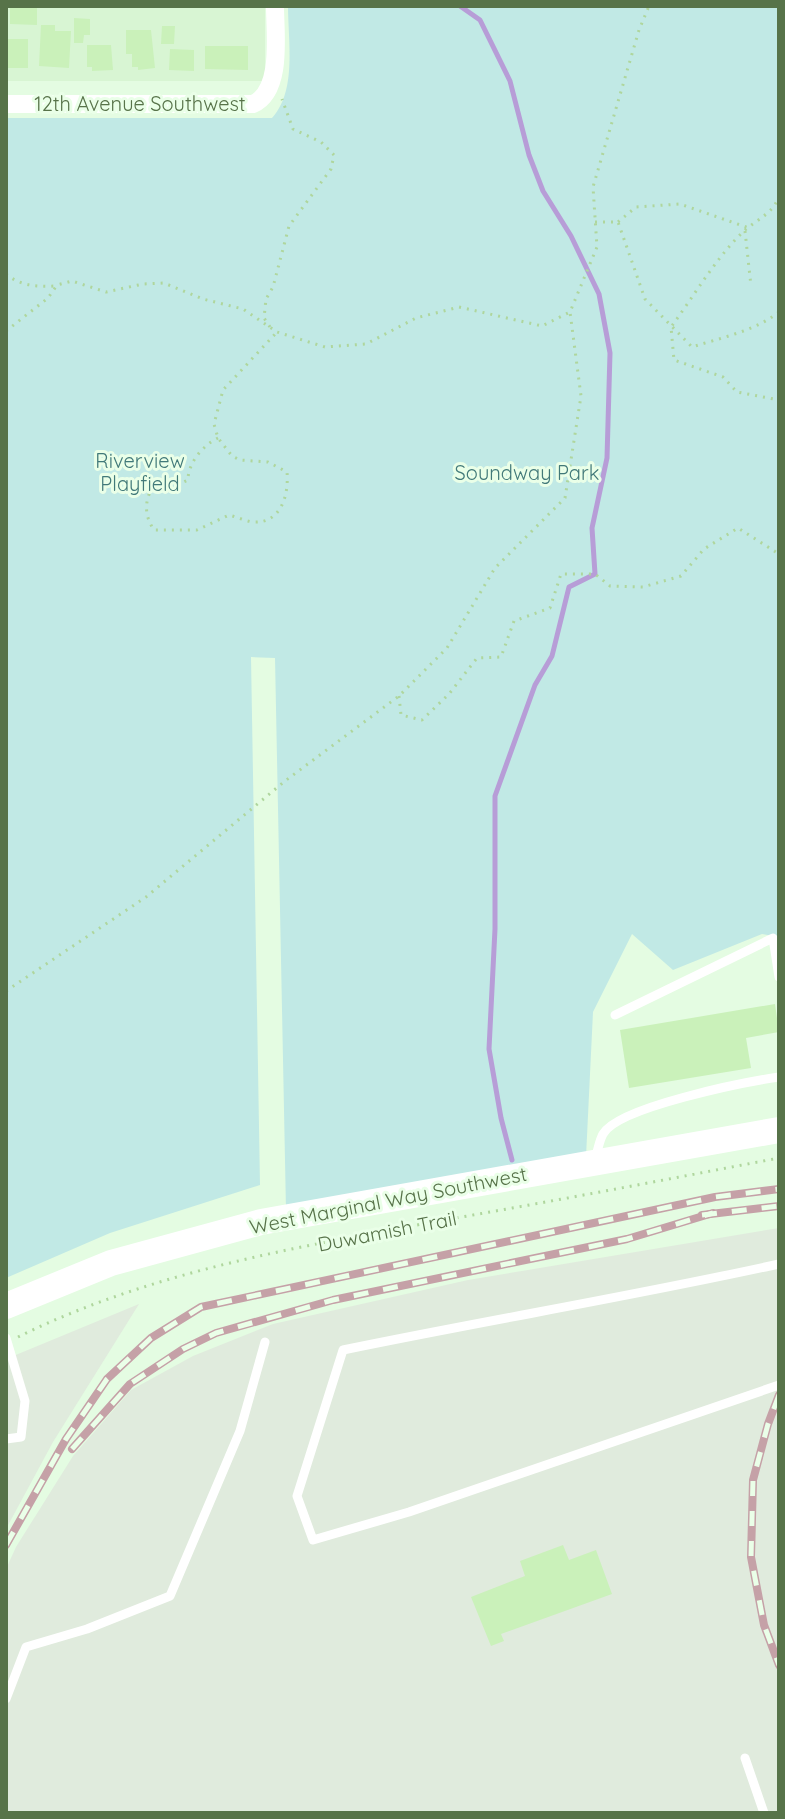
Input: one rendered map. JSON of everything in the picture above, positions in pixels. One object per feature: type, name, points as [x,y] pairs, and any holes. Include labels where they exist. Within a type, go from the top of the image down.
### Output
[{"type":"main road","name":"West Marginal Way Southwest","points":[[6,1306],[111,1263],[261,1222],[779,1130]]},
{"type":"street","points":[[268,89],[274,69],[275,6]]},
{"type":"street","name":"12th Avenue Southwest","points":[[6,104],[242,105],[260,101],[268,89]]},
{"type":"lane","points":[[615,1015],[773,938],[779,977]]},
{"type":"lane","points":[[595,1162],[603,1132],[623,1119],[661,1104],[779,1077]]},
{"type":"lane","points":[[779,1264],[645,1294],[343,1350],[297,1496],[313,1540],[409,1512],[779,1385]]},
{"type":"lane","points":[[6,1699],[26,1647],[87,1629],[170,1596],[240,1431],[265,1342]]},
{"type":"lane","points":[[6,1439],[21,1437],[25,1401],[8,1346]]},
{"type":"lane","points":[[745,1758],[764,1813]]},
{"type":"path","points":[[6,991],[146,897],[285,781],[399,696],[447,648],[495,568],[565,498],[581,396],[570,312],[597,247],[593,187],[639,30],[649,6]]},
{"type":"path","points":[[268,89],[282,90],[293,129],[321,142],[334,155],[331,169],[289,226],[273,287],[266,299],[264,318],[271,329]]},
{"type":"path","points":[[779,195],[778,207],[747,229],[723,255],[671,327],[674,360],[723,377],[737,392],[779,400]]},
{"type":"path","points":[[595,222],[618,222],[636,207],[680,204],[747,229]]},
{"type":"path","points":[[618,222],[645,299],[692,347],[734,334],[779,312]]},
{"type":"path","points":[[747,229],[751,286]]},
{"type":"path","points":[[6,274],[36,287],[72,281],[106,292],[164,283],[203,299],[243,309],[277,332],[325,347],[366,344],[416,318],[459,307],[542,326],[570,312]]},
{"type":"path","points":[[6,331],[48,298],[57,285]]},
{"type":"path","points":[[218,438],[206,444],[188,470],[188,480],[171,488],[150,492],[147,520],[154,530],[197,530],[229,515],[249,522],[264,522],[278,513],[289,490],[287,472],[268,462],[240,460],[232,456],[218,438],[214,424],[223,390],[277,332]]},
{"type":"path","points":[[399,696],[401,715],[422,720],[449,694],[477,658],[501,657],[514,621],[550,608],[561,574],[595,574],[610,586],[643,587],[681,576],[704,549],[738,528],[779,554]]},
{"type":"path","name":"Duwamish Trail","points":[[8,1346],[103,1301],[167,1279],[256,1256],[779,1158]]},
{"type":"shaded area","points":[[6,6],[265,6],[265,81],[6,81]]},
{"type":"shaded area","points":[[779,1228],[779,1813],[6,1813],[6,1569],[16,1547],[73,1456],[131,1390],[193,1356],[273,1324],[468,1280]]},
{"type":"shaded area","points":[[139,1304],[53,1442],[6,1529],[6,1359]]},
{"type":"green space","name":"Soundway Park","points":[[288,6],[779,6],[779,937],[762,934],[673,970],[632,934],[593,1012],[586,1157],[286,1210],[275,658],[251,657],[260,1185],[110,1233],[6,1278],[6,118],[272,118],[280,107],[288,80]]},
{"type":"building","points":[[10,6],[37,6],[37,25],[10,24]]},
{"type":"building","points":[[74,18],[90,19],[90,35],[84,35],[83,43],[74,43]]},
{"type":"building","points":[[41,25],[55,25],[55,31],[71,31],[69,68],[39,66]]},
{"type":"building","points":[[162,26],[175,26],[174,44],[161,44]]},
{"type":"building","points":[[126,30],[151,30],[155,68],[138,70],[138,67],[132,67],[132,54],[126,54]]},
{"type":"building","points":[[6,39],[28,39],[28,68],[6,68]]},
{"type":"building","points":[[87,45],[111,45],[113,70],[92,71],[92,67],[87,67]]},
{"type":"building","points":[[205,46],[248,46],[248,70],[205,69]]},
{"type":"building","points":[[170,49],[194,50],[194,71],[169,70]]},
{"type":"building","points":[[775,1004],[779,1032],[746,1038],[751,1068],[629,1088],[620,1030]]},
{"type":"building","points":[[563,1545],[569,1560],[596,1550],[612,1594],[501,1634],[504,1641],[491,1646],[471,1597],[525,1576],[520,1561]]},
{"type":"waterway","points":[[460,6],[480,20],[510,81],[529,155],[543,191],[571,236],[599,294],[610,353],[607,458],[592,528],[595,574],[569,587],[552,656],[535,685],[495,796],[495,929],[489,1049],[512,1160]]},
{"type":"railway","points":[[6,1545],[66,1439],[107,1379],[151,1338],[201,1307],[715,1197],[779,1189]]},
{"type":"railway","points":[[702,1215],[779,1206]]},
{"type":"railway","points":[[72,1449],[130,1384],[183,1349],[216,1333],[333,1300],[627,1239],[713,1213]]},
{"type":"railway","points":[[779,1395],[753,1480],[751,1557],[764,1625],[779,1665]]},
{"type":"park label","name":"Riverview Playfield","points":[[140,472]]}]
